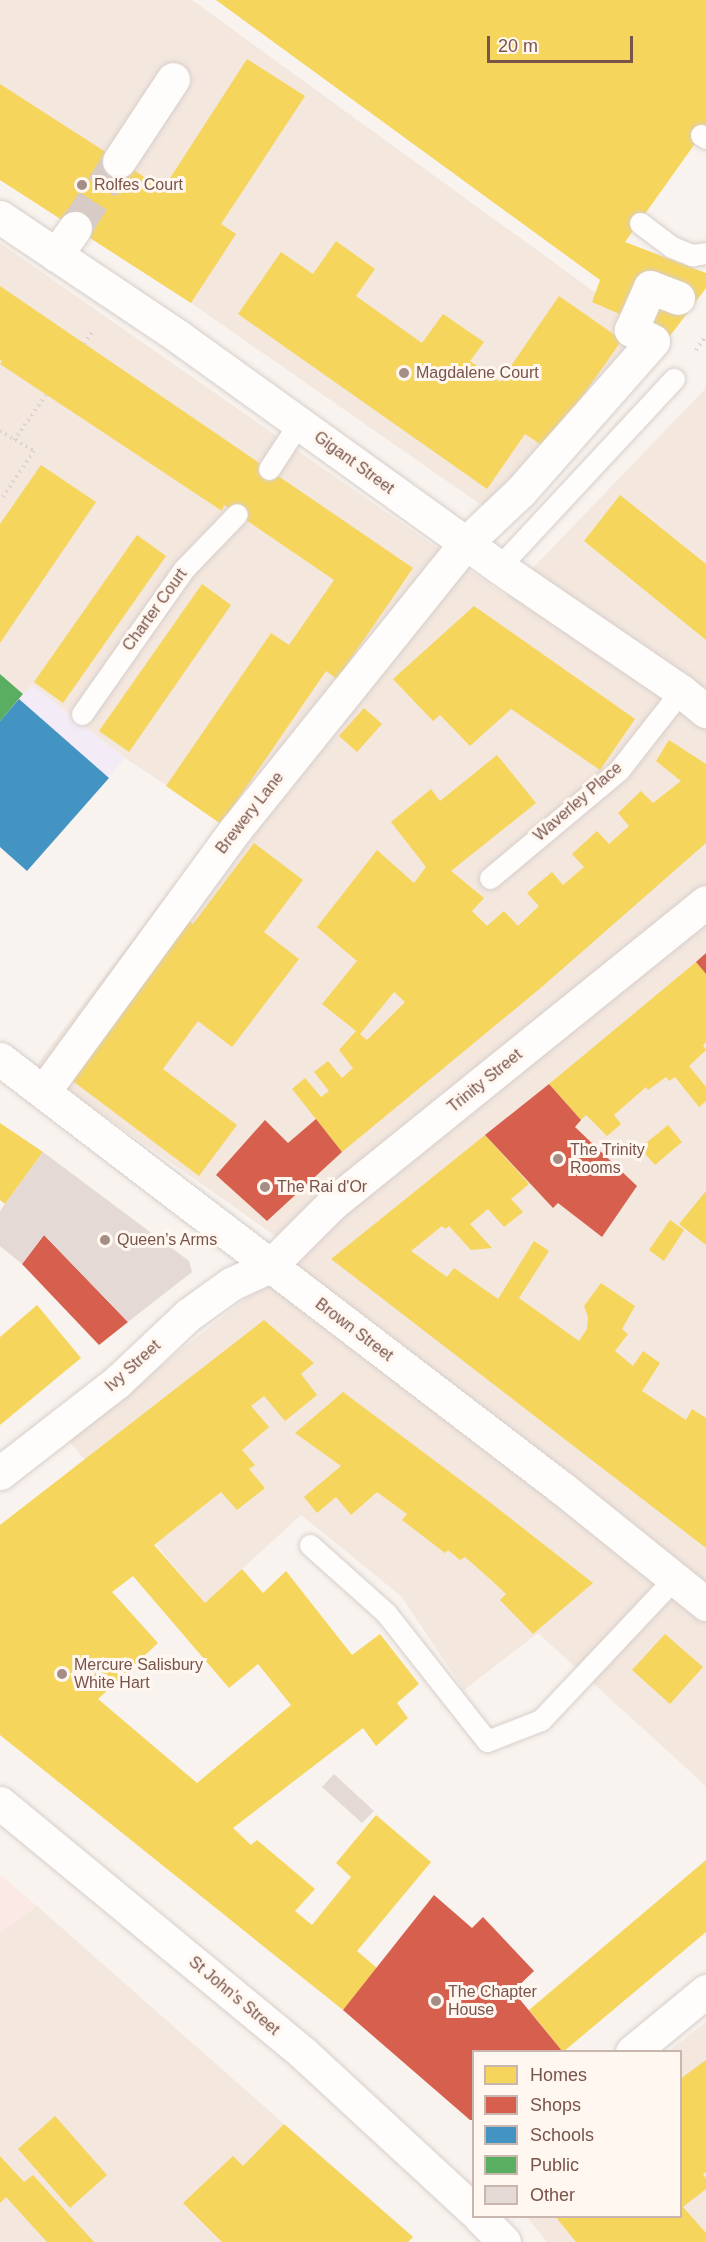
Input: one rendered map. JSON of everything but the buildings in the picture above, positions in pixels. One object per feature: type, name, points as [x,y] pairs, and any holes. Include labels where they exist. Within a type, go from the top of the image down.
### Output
[{"type":"street","points":[[119,161],[173,79]]},
{"type":"street","name":"Gigant Street","points":[[0,217],[180,337],[499,567],[681,691],[706,711]]},
{"type":"street","points":[[56,255],[75,228]]},
{"type":"street","name":"Brewery Lane","points":[[44,1091],[235,830],[466,543],[520,492],[653,341],[631,330],[650,287],[678,298]]},
{"type":"street","name":"Trinity Street","points":[[270,1266],[333,1203],[706,902]]},
{"type":"street","name":"Brown Street","points":[[0,1059],[214,1220],[270,1266],[545,1475],[706,1604]]},
{"type":"street","name":"Ivy Street","points":[[0,1473],[117,1382],[188,1315],[231,1284],[270,1266]]},
{"type":"street","name":"St John's Street","points":[[0,1803],[303,2054],[472,2203]]},
{"type":"street","points":[[634,2050],[706,1991]]},
{"type":"street","name":"St John's Street","points":[[484,2218],[504,2242]]},
{"type":"lane","points":[[640,223],[672,247],[692,255],[706,254]]},
{"type":"lane","points":[[499,567],[674,379]]},
{"type":"lane","points":[[269,469],[299,423]]},
{"type":"lane","name":"Charter Court","points":[[82,714],[184,568],[237,514]]},
{"type":"lane","name":"Waverley Place","points":[[490,878],[619,770],[681,691]]},
{"type":"lane","points":[[310,1545],[386,1613],[487,1741],[541,1720],[675,1578]]},
{"type":"path","points":[[14,440],[46,396]]},
{"type":"path","points":[[0,431],[34,451],[0,501]]},
{"type":"shaded area","points":[[0,0],[192,0],[596,293],[593,302],[627,317],[623,334],[628,356],[487,509],[191,303],[0,180]]},
{"type":"shaded area","points":[[0,243],[506,596],[706,388],[706,1786],[538,1633],[464,1690],[401,1596],[301,1515],[205,1603],[68,1440],[301,1254],[35,1067],[222,822],[125,758],[32,685],[23,694],[0,674]]},
{"type":"shaded area","points":[[32,685],[125,758],[27,871],[0,847],[0,721]]},
{"type":"shaded area","points":[[0,1875],[37,1906],[0,1933]]},
{"type":"shaded area","points":[[37,1906],[413,2237],[408,2242],[0,2242],[0,1933]]},
{"type":"shaded area","points":[[706,2022],[706,2242],[547,2242],[528,2218],[682,2218],[682,2050],[670,2050]]},
{"type":"tunnel","points":[[75,228],[119,161]]},
{"type":"place","name":"Rolfes Court","points":[[82,185]]},
{"type":"place","name":"Magdalene Court","points":[[404,373]]},
{"type":"place","name":"The Trinity Rooms","points":[[558,1159]]},
{"type":"place","name":"The Rai d'Or","points":[[265,1187]]},
{"type":"place","name":"Queen’s Arms","points":[[105,1240]]},
{"type":"place","name":"Mercure Salisbury White Hart","points":[[62,1674]]},
{"type":"place","name":"The Chapter House","points":[[436,2001]]}]
